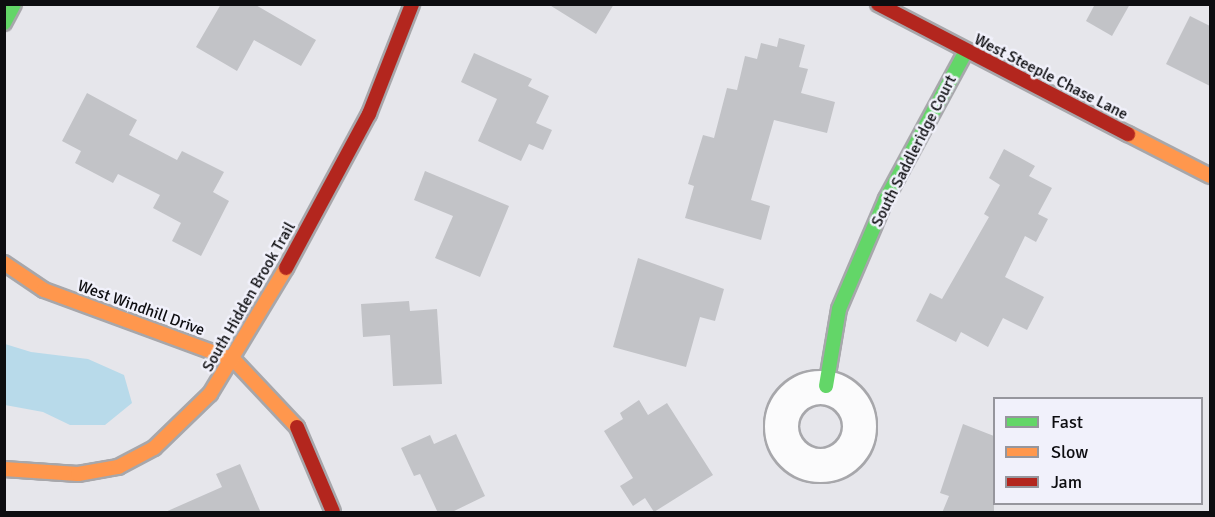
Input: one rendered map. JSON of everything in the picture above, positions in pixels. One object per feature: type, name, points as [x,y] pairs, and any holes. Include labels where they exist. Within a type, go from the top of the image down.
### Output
[{"type":"street","points":[[4,23],[14,4]]},
{"type":"street","name":"South Hidden Brook Trail","points":[[4,469],[78,474],[118,467],[154,448],[184,423],[234,360],[369,114],[412,4]]},
{"type":"street","name":"West Steeple Chase Lane","points":[[878,4],[965,53],[1210,176]]},
{"type":"street","name":"South Saddleridge Court","points":[[826,386],[839,309],[886,199],[965,53]]},
{"type":"street","name":"West Windhill Drive","points":[[4,263],[44,290],[234,360],[298,429],[333,513]]},
{"type":"water","points":[[5,344],[31,352],[88,359],[124,375],[132,403],[105,425],[70,425],[43,412],[5,405]]},
{"type":"building","points":[[221,4],[254,4],[316,40],[301,66],[254,40],[237,71],[196,47]]},
{"type":"building","points":[[548,4],[614,4],[596,34]]},
{"type":"building","points":[[1095,4],[1130,4],[1112,36],[1086,21]]},
{"type":"building","points":[[1190,16],[1210,26],[1210,86],[1166,64]]},
{"type":"building","points":[[779,38],[805,45],[799,67],[808,69],[801,93],[835,102],[827,133],[774,120],[751,200],[770,206],[761,240],[685,218],[694,186],[688,184],[703,135],[714,138],[727,88],[737,90],[745,56],[757,59],[761,43],[777,47]]},
{"type":"building","points":[[474,53],[532,79],[528,86],[549,96],[536,123],[552,130],[543,150],[529,144],[521,161],[478,141],[497,99],[461,82]]},
{"type":"building","points":[[87,93],[137,120],[129,135],[177,160],[182,151],[224,172],[213,192],[229,201],[201,256],[172,241],[181,223],[153,208],[160,195],[118,174],[113,183],[75,163],[81,151],[62,141]]},
{"type":"building","points":[[1004,149],[1035,166],[1029,176],[1052,188],[1038,214],[1048,219],[1036,242],[1025,236],[1005,277],[1044,297],[1027,330],[1003,318],[988,347],[961,332],[956,342],[916,321],[930,293],[942,299],[989,217],[984,214],[1000,185],[989,178]]},
{"type":"building","points":[[425,171],[509,206],[480,277],[435,258],[453,216],[414,200]]},
{"type":"building","points":[[638,258],[724,289],[715,321],[700,317],[686,367],[613,347]]},
{"type":"building","points":[[409,301],[410,311],[437,309],[442,384],[393,386],[390,335],[363,337],[361,304]]},
{"type":"building","points":[[639,400],[648,415],[667,403],[713,475],[654,512],[645,498],[633,506],[620,486],[633,478],[604,431],[623,419],[620,413]]},
{"type":"building","points":[[963,424],[993,436],[994,513],[942,513],[949,496],[940,493]]},
{"type":"building","points":[[456,434],[485,496],[450,513],[438,513],[420,474],[414,476],[401,448],[430,435],[434,444]]},
{"type":"building","points":[[240,464],[261,513],[163,513],[222,487],[216,474]]},
{"type":"traffic: fast","points":[[4,23],[14,4]]},
{"type":"traffic: fast","points":[[826,386],[839,309],[886,199],[965,53]]},
{"type":"traffic: slow","points":[[1128,134],[1210,176]]},
{"type":"traffic: slow","points":[[4,263],[44,290],[234,360],[297,427]]},
{"type":"traffic: slow","points":[[4,469],[78,474],[118,467],[154,448],[210,394],[286,268]]},
{"type":"traffic: jam","points":[[286,268],[369,114],[412,4]]},
{"type":"traffic: jam","points":[[878,4],[1128,134]]},
{"type":"traffic: jam","points":[[297,427],[333,512]]}]
